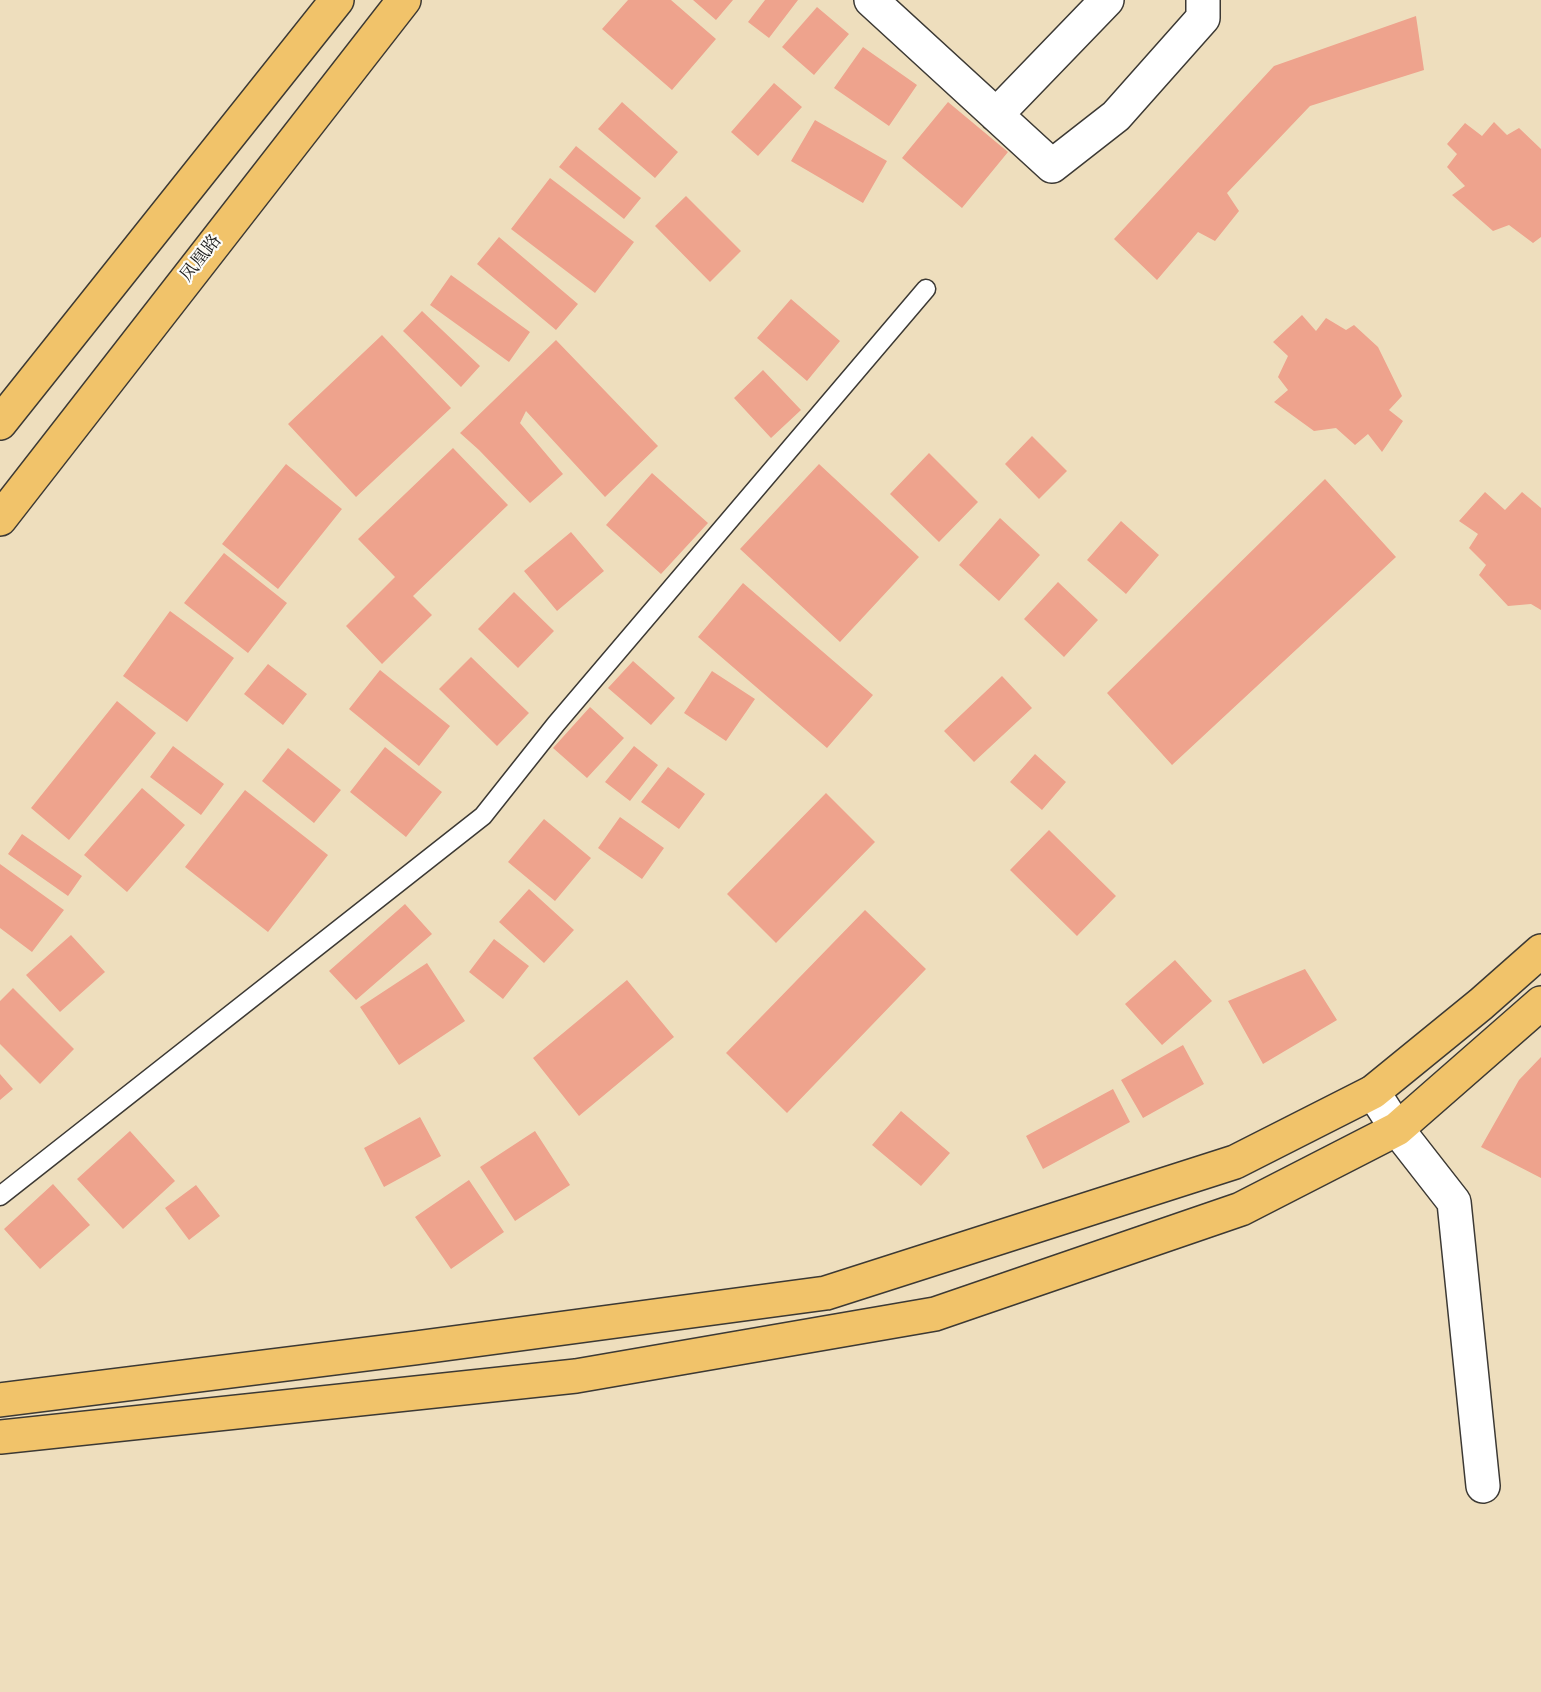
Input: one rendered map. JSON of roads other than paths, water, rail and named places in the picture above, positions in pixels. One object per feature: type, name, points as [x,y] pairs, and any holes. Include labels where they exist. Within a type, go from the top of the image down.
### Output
[{"type":"main road","points":[[0,423],[337,0]]},
{"type":"main road","name":"凤凰路","points":[[0,519],[404,0]]},
{"type":"main road","points":[[0,1400],[427,1347],[826,1293],[1235,1162],[1373,1092],[1481,1004],[1541,951]]},
{"type":"main road","points":[[0,1437],[576,1376],[935,1314],[1241,1209],[1397,1129],[1541,1003]]},
{"type":"street","points":[[871,0],[1052,166],[1116,116],[1203,18],[1203,0]]},
{"type":"street","points":[[996,115],[1107,0]]},
{"type":"street","points":[[1373,1092],[1397,1129],[1454,1202],[1483,1486]]},
{"type":"lane","points":[[0,1196],[483,816],[556,724],[926,289]]}]
